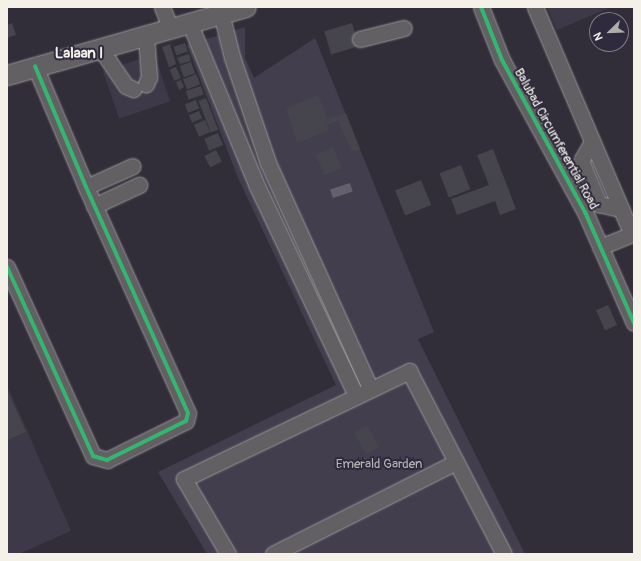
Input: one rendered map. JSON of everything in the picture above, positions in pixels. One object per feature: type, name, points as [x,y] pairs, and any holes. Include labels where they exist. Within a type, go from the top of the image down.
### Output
[{"type":"main road","points":[[7,75],[244,7]]},
{"type":"street","points":[[162,7],[170,27]]},
{"type":"street","name":"Balubad Circumferential Road","points":[[481,7],[502,60],[582,205],[634,323]]},
{"type":"street","points":[[535,7],[592,142],[581,161],[599,204],[621,209],[633,233],[600,247]]},
{"type":"street","points":[[221,13],[232,57],[268,163],[370,388]]},
{"type":"street","points":[[189,22],[257,186],[356,395]]},
{"type":"street","points":[[360,39],[404,28]]},
{"type":"street","points":[[100,48],[126,86],[140,86],[149,77],[146,34]]},
{"type":"street","points":[[7,267],[93,456],[107,460],[186,421],[188,412],[94,206],[36,66]]},
{"type":"street","points":[[86,187],[133,166]]},
{"type":"street","points":[[94,206],[139,186]]},
{"type":"street","points":[[228,554],[184,479],[409,370],[501,553]]},
{"type":"street","points":[[273,554],[456,462]]},
{"type":"shaded area","points":[[547,7],[611,7],[599,12],[589,12],[589,16],[557,30]]},
{"type":"shaded area","points":[[154,54],[170,101],[119,119],[103,72]]},
{"type":"shaded area","points":[[350,183],[353,192],[333,198],[330,189]]},
{"type":"shaded area","points":[[7,385],[71,531],[19,554],[7,554]]},
{"type":"green space","name":"Emerald Garden","points":[[245,27],[245,58],[254,78],[315,38],[434,332],[418,339],[525,554],[207,554],[158,472],[336,385],[238,178],[187,45]]},
{"type":"building","points":[[12,23],[16,35],[7,38],[7,25]]},
{"type":"building","points":[[352,23],[359,46],[331,54],[324,31]]},
{"type":"building","points":[[185,43],[188,52],[176,55],[174,47]]},
{"type":"building","points":[[170,44],[176,64],[169,67],[162,47]]},
{"type":"building","points":[[189,54],[191,61],[180,64],[177,58]]},
{"type":"building","points":[[191,62],[195,73],[184,77],[180,66]]},
{"type":"building","points":[[176,67],[181,78],[174,81],[170,70]]},
{"type":"building","points":[[196,74],[200,84],[187,89],[183,79]]},
{"type":"building","points":[[181,80],[184,87],[179,90],[176,82]]},
{"type":"building","points":[[201,86],[204,95],[189,100],[186,91]]},
{"type":"building","points":[[318,95],[328,119],[346,113],[360,149],[352,152],[338,121],[327,125],[329,130],[297,143],[286,108]]},
{"type":"building","points":[[206,98],[218,130],[211,133],[199,101]]},
{"type":"building","points":[[196,100],[199,108],[188,113],[185,104]]},
{"type":"building","points":[[199,111],[202,118],[192,123],[189,115]]},
{"type":"building","points":[[205,120],[210,132],[199,137],[194,125]]},
{"type":"building","points":[[218,133],[223,145],[209,151],[204,139]]},
{"type":"building","points":[[333,147],[342,168],[324,176],[316,154]]},
{"type":"building","points":[[493,149],[516,209],[500,215],[495,201],[457,215],[451,199],[489,185],[477,155]]},
{"type":"building","points":[[216,150],[222,162],[210,167],[204,156]]},
{"type":"building","points":[[461,165],[470,189],[449,198],[440,173]]},
{"type":"building","points":[[421,180],[431,205],[405,216],[395,190]]},
{"type":"building","points":[[608,305],[617,325],[605,330],[596,310]]},
{"type":"building","points":[[7,390],[26,432],[7,440]]},
{"type":"building","points":[[367,425],[379,447],[366,454],[354,432]]},
{"type":"cycle path","points":[[481,7],[502,60],[585,212],[634,323]]},
{"type":"cycle path","points":[[7,267],[93,456],[107,460],[186,421],[188,413],[86,187],[35,66]]},
{"type":"district","name":"Lalaan I","points":[[79,54]]}]
